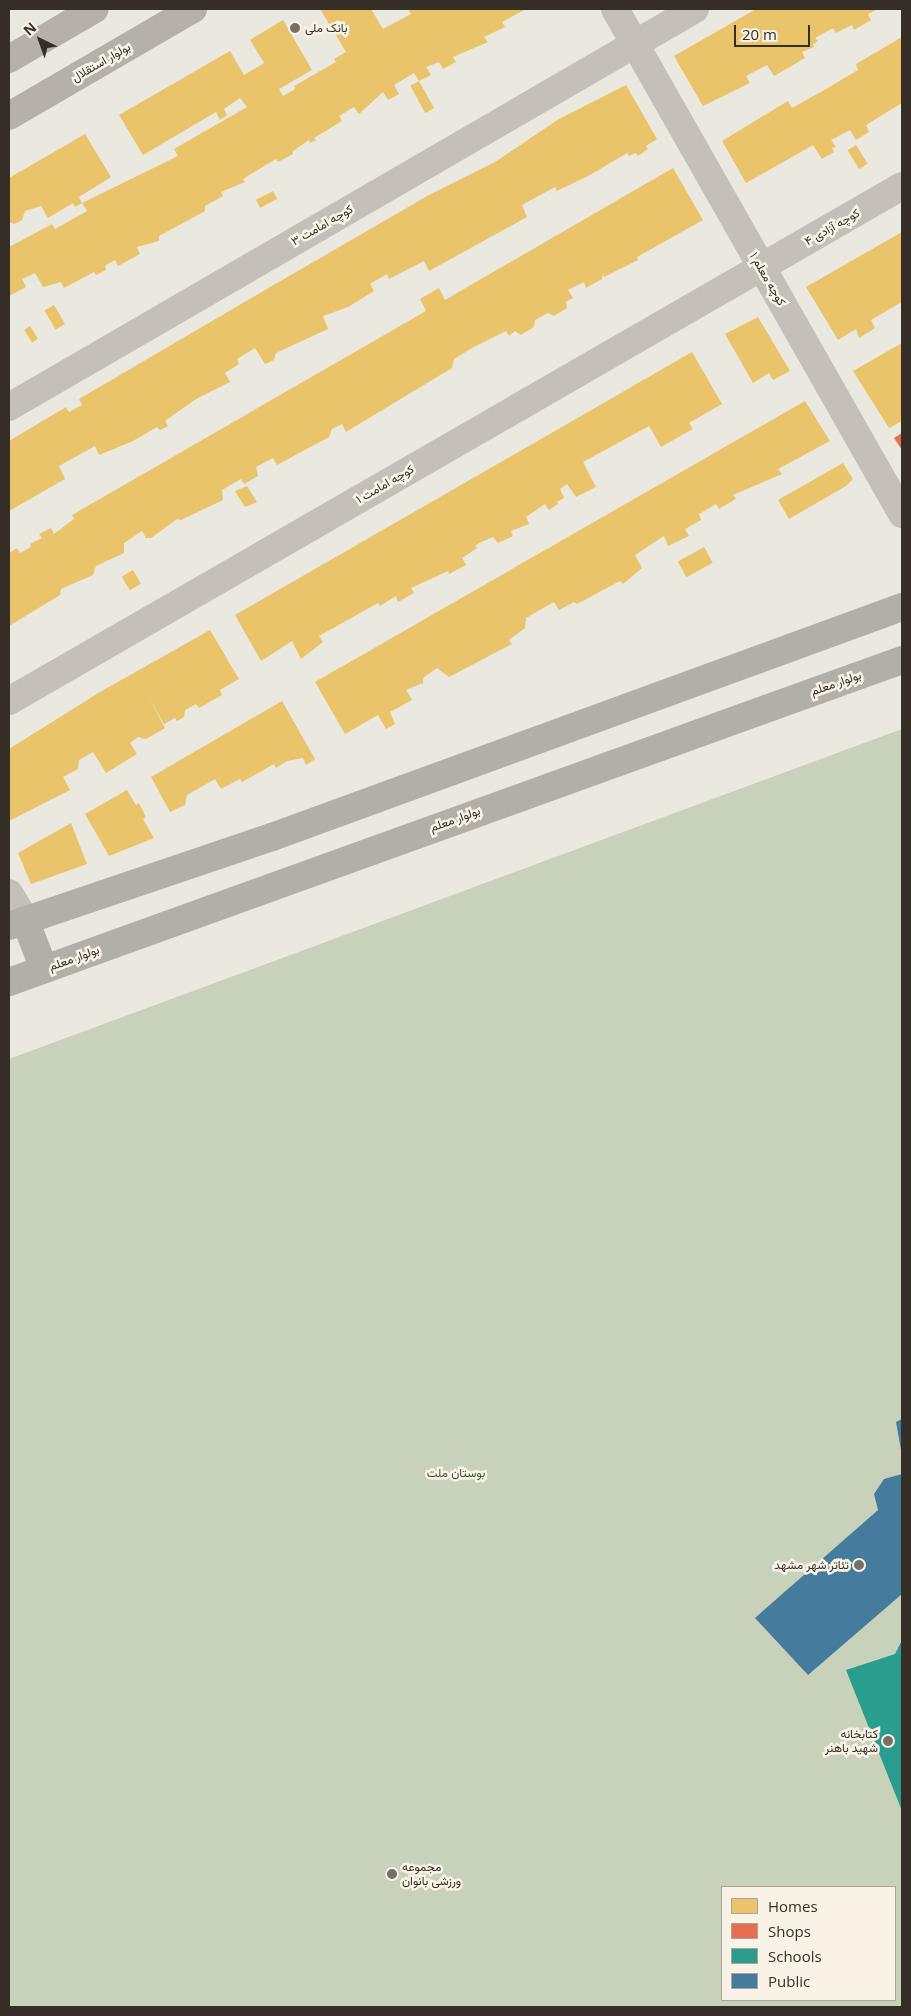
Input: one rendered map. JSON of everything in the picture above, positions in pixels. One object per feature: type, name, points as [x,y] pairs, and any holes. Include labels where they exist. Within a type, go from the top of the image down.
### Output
[{"type":"main road","points":[[9,59],[95,9]]},
{"type":"main road","name":"بولوار استقلال","points":[[9,116],[193,9]]},
{"type":"main road","points":[[44,969],[17,923],[272,837],[902,607]]},
{"type":"main road","name":"بولوار معلم","points":[[9,982],[902,660]]},
{"type":"street","name":"کوچه معلم ۱","points":[[615,9],[900,506]]},
{"type":"street","name":"کوچه امامت ۳","points":[[9,407],[695,9]]},
{"type":"street","name":"کوچه آزادی ۴","points":[[762,267],[902,186]]},
{"type":"street","name":"کوچه امامت ۱","points":[[9,702],[762,267]]},
{"type":"street","points":[[9,893],[17,923]]},
{"type":"green space","name":"بوستان ملت","points":[[902,729],[902,2007],[9,2007],[9,1059]]},
{"type":"building: Homes","points":[[320,9],[371,9],[383,29],[411,14],[408,9],[526,9],[502,22],[505,27],[484,37],[488,42],[453,57],[456,62],[443,69],[439,62],[426,67],[431,75],[419,81],[414,73],[394,85],[399,94],[388,100],[383,92],[359,114],[354,107],[339,116],[342,121],[314,138],[316,140],[310,143],[309,140],[293,151],[293,154],[278,162],[276,159],[243,179],[245,182],[221,192],[223,196],[205,206],[205,211],[159,236],[159,241],[137,247],[140,254],[118,266],[115,260],[105,266],[106,270],[96,275],[94,272],[64,288],[61,282],[43,287],[35,273],[22,279],[26,287],[9,296],[9,247],[52,224],[55,229],[87,211],[82,203],[178,156],[174,149],[247,107],[240,98],[224,109],[227,115],[220,120],[216,112],[143,155],[119,115],[230,51],[244,75],[264,63],[250,40],[283,20],[312,70],[279,89],[283,96],[295,89],[294,86],[336,62],[334,59],[346,52]]},
{"type":"building: Homes","points":[[756,9],[878,9],[868,14],[871,20],[854,30],[852,25],[836,33],[833,28],[815,38],[818,41],[813,44],[814,47],[802,52],[805,58],[774,76],[767,65],[746,76],[750,83],[703,106],[674,56]]},
{"type":"building: Homes","points":[[902,37],[902,103],[866,125],[869,132],[856,140],[850,130],[831,140],[836,147],[832,148],[834,152],[822,159],[813,145],[746,183],[722,141],[788,101],[792,108],[826,89],[858,70],[856,64]]},
{"type":"building: Homes","points":[[419,81],[434,108],[425,113],[410,86]]},
{"type":"building: Homes","points":[[626,85],[657,139],[646,146],[648,149],[638,156],[636,153],[629,156],[627,153],[590,175],[557,191],[555,187],[522,205],[527,217],[429,271],[424,261],[389,279],[387,274],[370,284],[374,291],[348,307],[323,316],[328,329],[276,353],[274,360],[265,364],[255,348],[237,359],[239,364],[225,373],[230,382],[196,399],[165,421],[168,426],[160,430],[157,427],[133,441],[99,455],[95,446],[59,466],[65,479],[9,511],[9,441],[66,407],[69,412],[82,405],[79,399],[429,195],[495,162],[559,119]]},
{"type":"building: Homes","points":[[85,134],[111,177],[79,197],[82,203],[75,207],[73,203],[48,218],[41,206],[25,211],[22,220],[14,224],[9,222],[9,178]]},
{"type":"building: Homes","points":[[856,145],[868,164],[859,169],[848,150]]},
{"type":"building: Homes","points":[[673,168],[703,220],[637,257],[638,260],[604,277],[603,273],[602,279],[586,288],[584,282],[568,290],[573,298],[566,302],[567,308],[554,316],[548,313],[535,320],[534,327],[521,335],[515,331],[509,336],[506,331],[472,348],[454,359],[452,368],[346,432],[342,424],[332,429],[329,437],[277,465],[273,458],[256,467],[258,476],[244,484],[241,479],[222,490],[223,500],[181,520],[177,519],[151,538],[146,538],[142,531],[124,543],[124,553],[96,566],[93,575],[61,589],[60,595],[9,626],[9,553],[17,548],[20,553],[31,547],[30,544],[42,538],[39,534],[51,528],[54,534],[74,519],[72,515],[426,311],[420,299],[439,288],[445,300]]},
{"type":"building: Homes","points":[[273,191],[277,199],[260,208],[256,200]]},
{"type":"building: Homes","points":[[902,232],[902,302],[871,320],[875,328],[859,338],[856,329],[838,340],[806,287]]},
{"type":"building: Homes","points":[[54,305],[65,324],[55,330],[44,310]]},
{"type":"building: Homes","points":[[758,317],[790,371],[773,380],[769,373],[753,383],[725,334]]},
{"type":"building: Homes","points":[[30,326],[38,339],[32,342],[24,330]]},
{"type":"building: Homes","points":[[902,343],[902,421],[889,428],[853,371]]},
{"type":"building: Homes","points":[[692,352],[722,404],[689,423],[693,429],[661,447],[649,426],[583,462],[596,487],[576,497],[567,484],[560,489],[564,498],[557,502],[558,504],[549,510],[545,504],[526,517],[529,524],[511,531],[513,536],[498,543],[493,537],[479,543],[475,546],[477,548],[462,558],[466,565],[449,574],[448,571],[411,588],[414,593],[398,602],[396,596],[380,606],[378,603],[319,636],[323,642],[301,659],[292,641],[261,661],[235,615]]},
{"type":"building: Homes","points":[[805,401],[830,441],[778,469],[782,474],[733,495],[736,499],[719,509],[716,504],[699,514],[701,520],[685,529],[689,536],[668,546],[664,536],[635,555],[642,568],[623,584],[620,581],[577,604],[574,602],[559,610],[554,602],[526,618],[525,628],[509,640],[512,644],[449,677],[437,668],[423,678],[423,683],[406,690],[412,700],[390,712],[395,724],[386,729],[378,715],[345,734],[315,682]]},
{"type":"building: Homes","points":[[843,463],[853,479],[846,486],[789,519],[778,500]]},
{"type":"building: Homes","points":[[247,486],[257,502],[245,507],[235,491]]},
{"type":"building: Homes","points":[[704,547],[713,563],[686,577],[678,562]]},
{"type":"building: Homes","points":[[133,570],[141,584],[130,590],[122,576]]},
{"type":"building: Homes","points":[[210,630],[239,679],[220,690],[222,695],[199,708],[196,704],[185,710],[184,717],[177,721],[175,718],[164,724],[149,698],[165,728],[146,739],[138,737],[130,743],[137,754],[106,773],[93,752],[79,760],[78,769],[63,777],[70,790],[9,821],[9,749],[100,692]]},
{"type":"building: Homes","points":[[282,701],[315,759],[306,765],[303,758],[287,761],[276,768],[274,764],[242,782],[240,779],[221,789],[215,779],[187,795],[185,805],[170,812],[151,777]]},
{"type":"building: Homes","points":[[127,790],[136,805],[139,803],[146,817],[143,819],[154,838],[109,856],[85,814]]},
{"type":"building: Homes","points":[[71,823],[87,864],[31,884],[18,853]]},
{"type":"building: Shops","points":[[902,433],[902,450],[894,438]]},
{"type":"building: Schools","name":"کتابخانه شهید باهنر","points":[[902,1640],[902,1811],[846,1670],[895,1654]]},
{"type":"building: Public","points":[[902,1419],[902,1450],[901,1450],[896,1422]]},
{"type":"building: Public","name":"تئاتر شهر مشهد","points":[[902,1474],[902,1594],[808,1675],[755,1618],[878,1510],[874,1494],[884,1479]]},
{"type":"place","name":"بانک ملی","points":[[295,28]]},
{"type":"place","name":"تئاتر شهر مشهد","points":[[859,1565]]},
{"type":"place","name":"کتابخانه شهید باهنر","points":[[888,1741]]},
{"type":"place","name":"مجموعه ورزشی بانوان","points":[[392,1874]]}]
